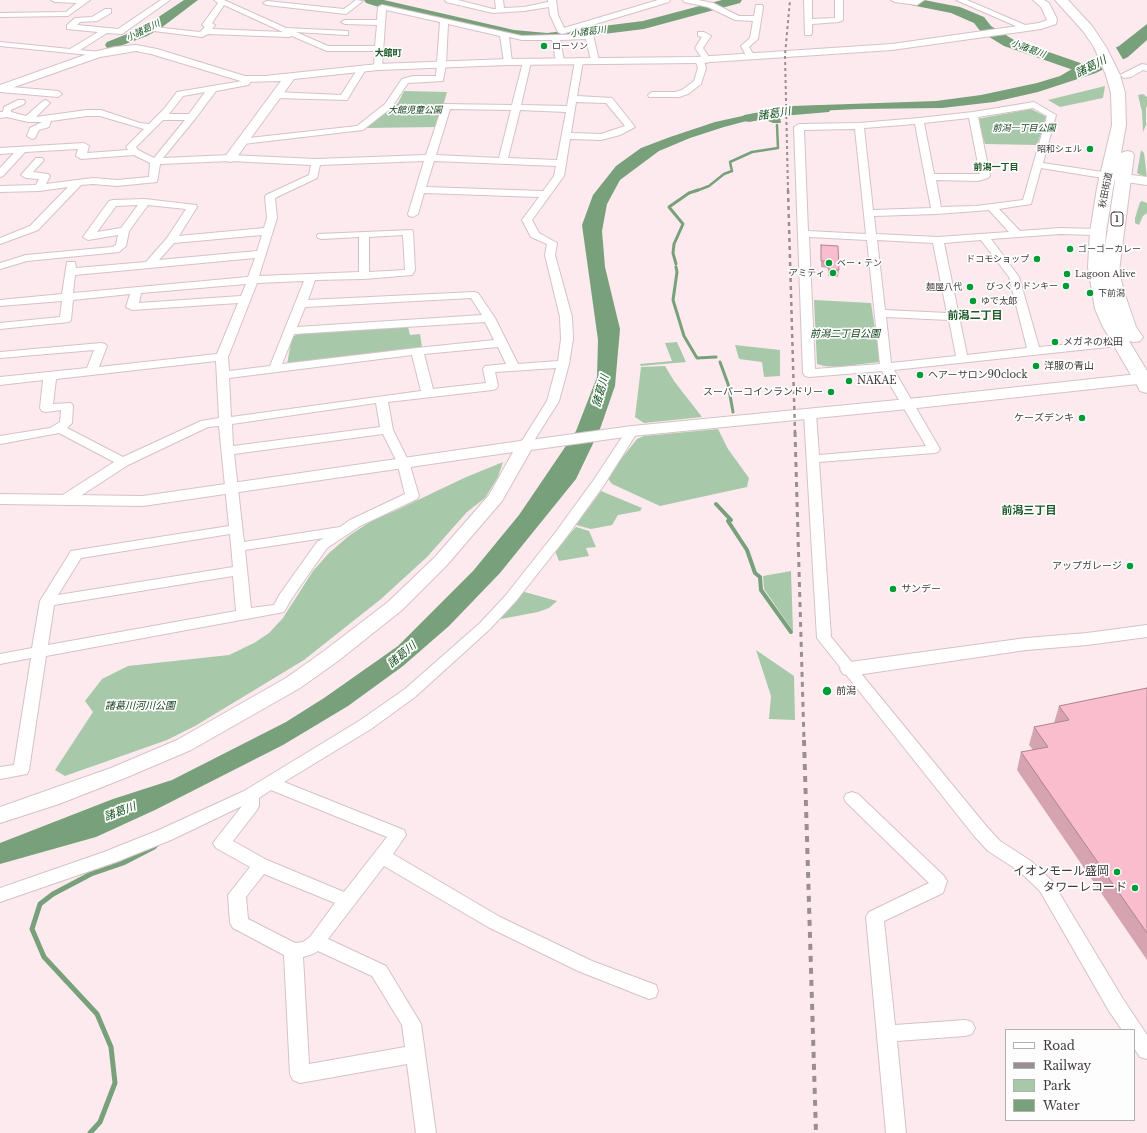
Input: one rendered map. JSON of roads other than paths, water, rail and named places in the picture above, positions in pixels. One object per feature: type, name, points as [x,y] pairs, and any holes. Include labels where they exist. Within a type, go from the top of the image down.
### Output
[{"type":"main road","name":"秋田街道","points":[[1061,0],[1105,45]]},
{"type":"main road","name":"秋田街道","points":[[1072,0],[1105,45],[1118,75],[1119,125],[1111,271],[1115,292],[1127,327],[1147,358]]},
{"type":"main road","name":"秋田街道","points":[[1116,177],[1105,188],[1098,232],[1096,267],[1104,309],[1112,327],[1145,381]]},
{"type":"street","points":[[55,0],[85,1]]},
{"type":"street","points":[[108,11],[94,19],[78,20],[70,27],[119,32],[164,0]]},
{"type":"street","points":[[306,7],[315,0]]},
{"type":"street","points":[[449,0],[484,10],[500,11],[552,2],[559,35],[560,61]]},
{"type":"street","points":[[499,0],[500,11]]},
{"type":"street","points":[[559,35],[666,0]]},
{"type":"street","points":[[686,0],[719,8],[738,18],[757,19]]},
{"type":"street","points":[[808,0],[808,33]]},
{"type":"street","points":[[808,22],[839,20],[839,0]]},
{"type":"street","points":[[895,0],[917,3],[920,0]]},
{"type":"street","points":[[960,0],[1028,28]]},
{"type":"street","points":[[0,89],[97,54],[115,50],[136,48],[153,51],[203,67],[249,79],[289,78],[378,67],[508,62],[703,60],[892,47],[1028,28],[1052,22],[1045,5],[1038,0]]},
{"type":"street","points":[[0,15],[68,14],[85,1]]},
{"type":"street","points":[[154,29],[202,35],[211,25],[206,25],[220,1],[261,7],[306,7],[346,12],[359,1]]},
{"type":"street","points":[[261,7],[281,28],[327,49],[378,48]]},
{"type":"street","points":[[378,67],[378,48],[382,23],[382,7],[522,38],[559,35],[590,36],[595,61]]},
{"type":"street","points":[[751,57],[746,46],[754,39],[759,7]]},
{"type":"street","points":[[243,141],[360,128],[388,106],[405,81],[413,79],[440,79],[444,20]]},
{"type":"street","points":[[345,22],[382,23]]},
{"type":"street","points":[[281,28],[345,33]]},
{"type":"street","points":[[72,51],[106,30]]},
{"type":"street","points":[[206,31],[294,35]]},
{"type":"street","points":[[504,34],[508,62]]},
{"type":"street","points":[[652,95],[676,95],[685,92],[698,82],[703,60],[700,48],[707,36],[701,34]]},
{"type":"street","points":[[0,44],[97,54]]},
{"type":"street","points":[[0,815],[111,776],[184,745],[293,683],[331,656],[395,606],[441,561],[496,497],[533,443],[552,400],[563,364],[567,339],[566,317],[550,255],[552,243],[535,235],[526,220],[559,176],[579,61]]},
{"type":"street","points":[[503,160],[527,62]]},
{"type":"street","points":[[1118,75],[1131,74],[1145,65]]},
{"type":"street","points":[[276,95],[344,98],[362,69]]},
{"type":"street","points":[[230,158],[289,78]]},
{"type":"street","points":[[249,79],[245,83],[180,94],[161,117],[131,147],[135,152],[155,162],[188,159],[230,158],[316,162],[431,158],[561,163]]},
{"type":"street","points":[[1,191],[93,182],[117,183],[154,180],[155,162],[192,117],[213,88]]},
{"type":"street","points":[[0,89],[58,94]]},
{"type":"street","points":[[566,136],[601,137],[617,133],[630,127],[609,100],[572,99]]},
{"type":"street","points":[[21,102],[8,109],[4,114],[28,119],[101,113],[139,126],[150,128]]},
{"type":"street","points":[[28,119],[46,103]]},
{"type":"street","points":[[869,213],[993,208],[1027,202],[1052,115],[1034,105],[973,115],[919,121],[859,126],[799,127],[809,373],[886,367],[1108,344]]},
{"type":"street","points":[[413,214],[446,106],[570,109]]},
{"type":"street","points":[[929,178],[978,178],[985,176],[973,115]]},
{"type":"street","points":[[161,117],[192,117]]},
{"type":"street","points":[[32,136],[35,128],[46,125],[47,118]]},
{"type":"street","points":[[919,121],[929,178],[937,211]]},
{"type":"street","points":[[813,459],[934,449],[886,367],[859,126]]},
{"type":"street","points":[[0,151],[84,146],[81,156],[135,152]]},
{"type":"street","points":[[0,174],[22,150]]},
{"type":"street","points":[[38,160],[26,175],[45,176],[39,188]]},
{"type":"street","points":[[244,614],[227,450],[222,357],[253,280],[272,218],[270,198],[314,176],[316,162]]},
{"type":"street","points":[[1038,165],[1147,181]]},
{"type":"street","points":[[0,241],[34,228],[77,184]]},
{"type":"street","points":[[421,190],[546,194]]},
{"type":"street","points":[[124,230],[88,237],[113,202],[145,202],[192,207],[171,240],[149,265]]},
{"type":"street","points":[[0,266],[26,258],[114,250],[121,246],[124,230],[145,202]]},
{"type":"street","points":[[993,208],[1017,234]]},
{"type":"street","points":[[171,240],[268,231]]},
{"type":"street","points":[[803,234],[938,240],[1060,231],[1098,232]]},
{"type":"street","points":[[0,303],[136,292],[253,280],[408,273],[410,270],[408,232],[322,236]]},
{"type":"street","points":[[364,234],[364,276]]},
{"type":"street","points":[[984,237],[1014,277],[1034,352]]},
{"type":"street","points":[[938,240],[962,359]]},
{"type":"street","points":[[0,326],[65,320],[73,254]]},
{"type":"street","points":[[70,272],[261,254]]},
{"type":"street","points":[[275,368],[302,304],[311,278]]},
{"type":"street","points":[[136,292],[132,307],[246,299]]},
{"type":"street","points":[[302,304],[474,295],[489,318],[514,368]]},
{"type":"street","points":[[880,313],[954,317]]},
{"type":"street","points":[[290,331],[489,318]]},
{"type":"street","points":[[223,375],[417,351],[502,343]]},
{"type":"street","points":[[0,356],[101,346],[92,370]]},
{"type":"street","points":[[417,351],[428,394]]},
{"type":"street","points":[[0,381],[222,357]]},
{"type":"street","points":[[63,502],[123,462],[205,424],[381,399],[492,386],[489,369],[563,364]]},
{"type":"street","points":[[0,440],[54,431],[66,423],[67,406],[46,408],[50,375]]},
{"type":"street","points":[[0,499],[63,502],[143,501],[533,443],[632,431],[1145,381]]},
{"type":"street","points":[[0,659],[244,614],[279,609],[285,596],[322,545],[355,522],[412,496],[403,462],[387,430],[381,399]]},
{"type":"street","points":[[810,414],[824,638],[981,832],[994,846],[1025,866],[1046,886],[1132,1029]]},
{"type":"street","points":[[58,428],[123,462]]},
{"type":"street","points":[[227,450],[387,430]]},
{"type":"street","points":[[0,895],[110,857],[165,835],[250,795],[365,725],[410,694],[485,626],[511,598],[560,536],[599,482],[632,431]]},
{"type":"street","points":[[0,773],[21,770],[47,601],[76,554],[236,529]]},
{"type":"street","points":[[238,547],[343,531]]},
{"type":"street","points":[[47,601],[240,570]]},
{"type":"street","points":[[850,669],[1026,644],[1091,631],[1147,623]]},
{"type":"street","points":[[1026,644],[1087,639],[1147,631]]},
{"type":"street","points":[[261,865],[237,895],[239,923],[293,951],[307,949],[316,942],[398,835],[270,783]]},
{"type":"street","points":[[250,795],[251,806],[222,843],[261,865],[348,900]]},
{"type":"street","points":[[852,798],[938,881],[937,888],[875,917],[896,1133]]},
{"type":"street","points":[[382,856],[494,922],[585,966],[649,991]]},
{"type":"street","points":[[316,942],[379,971],[411,1024],[426,1133]]},
{"type":"street","points":[[293,951],[300,1074],[416,1054]]},
{"type":"street","points":[[886,1034],[965,1028]]},
{"type":"street","points":[[1135,1034],[1147,1051]]},
{"type":"water","points":[[1147,24],[1147,40],[1128,57],[1096,73],[1038,92],[994,102],[942,108],[859,109],[793,112],[792,106],[936,101],[981,95],[1037,83],[1060,76],[1072,69],[1062,65],[1068,62],[1079,65],[1119,46]]},
{"type":"water","points":[[779,108],[781,123],[773,123],[766,120],[765,117],[758,118],[690,138],[659,151],[620,180],[607,204],[602,231],[605,267],[620,329],[615,386],[600,429],[576,479],[500,573],[449,626],[403,666],[348,706],[283,745],[155,810],[96,837],[0,864],[0,843],[113,799],[172,780],[286,722],[324,698],[398,646],[473,571],[519,515],[576,431],[597,377],[598,340],[582,225],[593,195],[616,166],[641,148],[715,122]]},
{"type":"waterway","name":"小諸葛川","points":[[112,45],[142,33],[192,0]]},
{"type":"waterway","name":"小諸葛川","points":[[370,0],[390,6],[514,34],[547,37],[644,25],[736,0]]},
{"type":"waterway","name":"小諸葛川","points":[[905,0],[955,10],[979,20],[986,29],[1009,43],[1087,70]]},
{"type":"waterway","name":"諸葛川","points":[[749,118],[782,112],[824,109]]},
{"type":"waterway","points":[[696,191],[709,186],[724,174],[732,171],[730,162],[752,152],[778,148],[777,125]]},
{"type":"waterway","points":[[676,264],[673,253],[674,244],[683,224],[669,207],[689,193],[698,190]]},
{"type":"waterway","points":[[676,267],[677,272],[673,300],[684,336],[697,358],[716,357]]},
{"type":"waterway","points":[[720,362],[728,384],[733,412]]},
{"type":"waterway","points":[[716,504],[731,520],[728,521],[747,550],[755,573],[760,577],[761,590],[791,632]]},
{"type":"waterway","points":[[90,1133],[100,1122],[115,1083],[111,1047],[97,1014],[44,957],[32,929],[40,904],[53,894],[91,874],[123,863],[154,847],[158,843]]},
{"type":"railway","points":[[788,191],[785,55],[790,0]]},
{"type":"railway","points":[[788,190],[795,433]]},
{"type":"railway","points":[[795,432],[804,741]]},
{"type":"railway","points":[[804,740],[816,1133]]},
{"type":"place","name":"ローソン","points":[[544,46]]},
{"type":"place","name":"昭和シェル","points":[[1090,149]]},
{"type":"place","name":"ゴーゴーカレー","points":[[1070,249]]},
{"type":"place","name":"ドコモショップ","points":[[1037,259]]},
{"type":"place","name":"ベー・テン","points":[[829,263]]},
{"type":"place","name":"アミティ","points":[[833,273]]},
{"type":"place","name":"Lagoon Alive","points":[[1067,274]]},
{"type":"place","name":"びっくりドンキー","points":[[1066,286]]},
{"type":"place","name":"麺屋八代","points":[[970,287]]},
{"type":"place","name":"下前潟","points":[[1090,293]]},
{"type":"place","name":"ゆで太郎","points":[[973,301]]},
{"type":"place","name":"メガネの松田","points":[[1055,342]]},
{"type":"place","name":"洋服の青山","points":[[1036,366]]},
{"type":"place","name":"ヘアーサロン90clock","points":[[920,375]]},
{"type":"place","name":"NAKAE","points":[[849,381]]},
{"type":"place","name":"スーパーコインランドリー","points":[[831,392]]},
{"type":"place","name":"ケーズデンキ","points":[[1082,418]]},
{"type":"place","name":"アップガレージ","points":[[1130,566]]},
{"type":"place","name":"サンデー","points":[[893,589]]},
{"type":"place","name":"前潟","points":[[827,691]]},
{"type":"place","name":"イオンモール盛岡","points":[[1117,872]]},
{"type":"place","name":"タワーレコード","points":[[1135,888]]},
{"type":"district","name":"大館町","points":[[388,53]]},
{"type":"district","name":"前潟一丁目","points":[[996,167]]},
{"type":"district","name":"前潟二丁目","points":[[975,316]]},
{"type":"district","name":"前潟三丁目","points":[[1029,511]]},
{"type":"park label","name":"大館児童公園","points":[[415,110]]},
{"type":"park label","name":"前潟一丁目公園","points":[[1024,128]]},
{"type":"park label","name":"前潟二丁目公園","points":[[845,334]]},
{"type":"park label","name":"諸葛川河川公園","points":[[140,706]]}]
